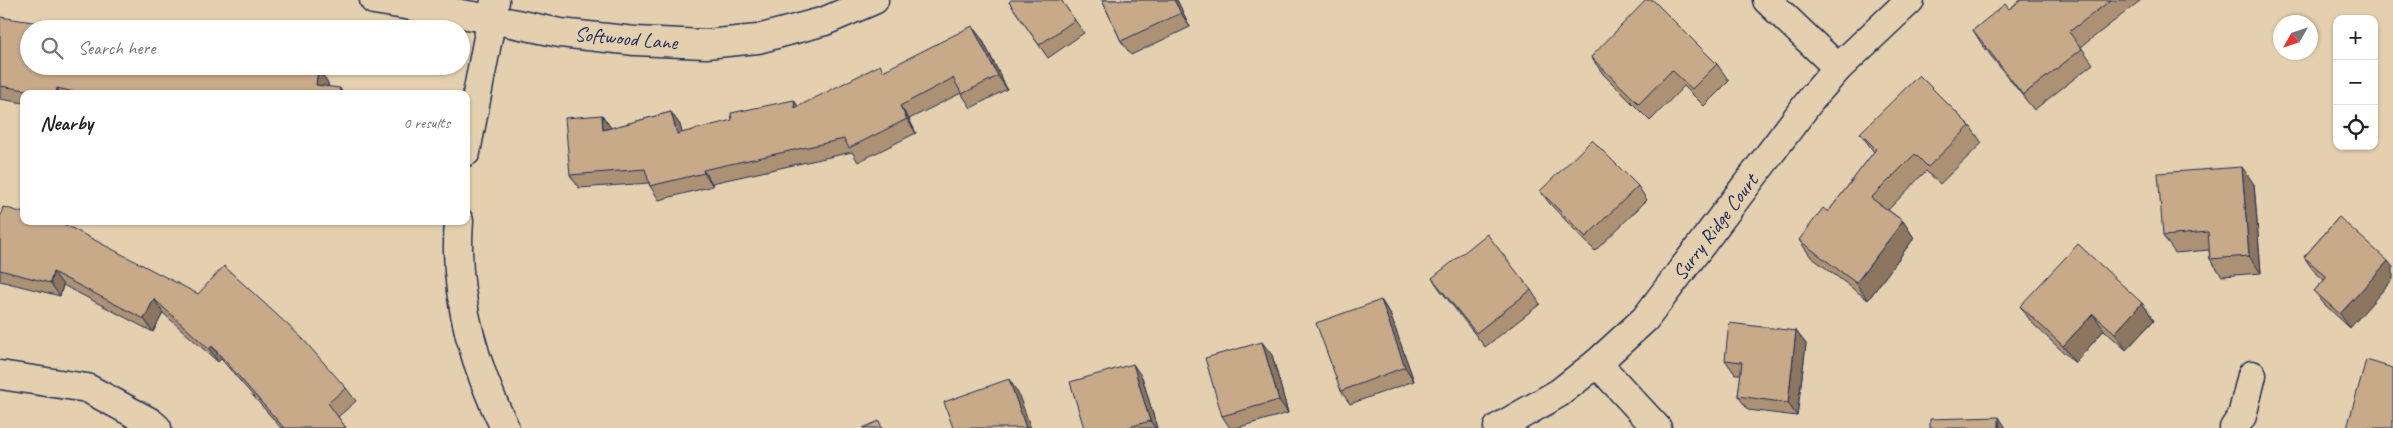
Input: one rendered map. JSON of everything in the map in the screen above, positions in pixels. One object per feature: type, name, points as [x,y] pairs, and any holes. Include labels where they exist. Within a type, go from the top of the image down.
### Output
[{"type":"street","name":"Softwood Lane","points":[[374,0],[494,10],[569,34],[635,41],[706,44],[758,39],[825,21],[874,0]]},
{"type":"street","points":[[1767,0],[1838,68]]},
{"type":"street","name":"Surry Ridge Court","points":[[1498,428],[1559,393],[1597,363],[1645,319],[1812,98],[1838,68],[1910,0]]},
{"type":"street","points":[[470,132],[494,10]]},
{"type":"street","points":[[459,225],[457,244],[460,292],[471,344],[489,396],[504,428]]},
{"type":"street","points":[[1597,363],[1657,428]]},
{"type":"street","points":[[0,374],[87,388],[150,422],[157,428]]},
{"type":"street","points":[[2234,428],[2242,416],[2252,375]]},
{"type":"building","points":[[1011,0],[1061,0],[1075,20],[1039,45],[1009,2]]},
{"type":"building","points":[[1102,0],[1174,0],[1181,13],[1121,41]]},
{"type":"building","points":[[1646,0],[1653,0],[1717,64],[1692,89],[1672,70],[1639,104],[1591,57]]},
{"type":"building","points":[[2021,0],[2111,0],[2069,32],[2082,49],[2023,95],[1973,30],[2005,4],[2009,9]]},
{"type":"building","points":[[0,17],[20,20],[20,75],[317,75],[316,85],[340,88],[340,90],[65,90],[57,88],[57,90],[26,90],[0,86]]},
{"type":"building","points":[[972,26],[998,76],[962,94],[953,78],[900,106],[907,119],[849,148],[844,139],[703,170],[704,173],[650,186],[645,169],[570,175],[565,118],[602,115],[603,130],[671,112],[677,134],[732,120],[731,113],[794,100],[795,108],[880,65],[883,71]]},
{"type":"building","points":[[1919,75],[1970,126],[1928,167],[1915,154],[1871,198],[1903,221],[1856,283],[1799,240],[1823,208],[1828,212],[1876,149],[1860,133]]},
{"type":"building","points":[[1592,140],[1638,186],[1586,237],[1540,191]]},
{"type":"building","points":[[2242,167],[2249,256],[2210,259],[2208,232],[2163,236],[2158,173]]},
{"type":"building","points":[[3,207],[20,212],[20,225],[66,225],[198,294],[224,266],[302,338],[346,388],[328,403],[346,428],[284,428],[212,346],[209,349],[154,299],[144,319],[53,272],[50,283],[0,270],[1,215]]},
{"type":"building","points":[[2339,217],[2388,261],[2340,314],[2314,291],[2327,277],[2304,257]]},
{"type":"building","points":[[1487,234],[1531,290],[1476,333],[1432,278]]},
{"type":"building","points":[[2078,244],[2142,303],[2115,333],[2093,314],[2063,346],[2020,306]]},
{"type":"building","points":[[1381,300],[1405,367],[1341,391],[1316,323]]},
{"type":"building","points":[[1729,323],[1796,331],[1788,403],[1738,396],[1742,362],[1725,360]]},
{"type":"building","points":[[1262,342],[1279,400],[1222,416],[1205,358]]},
{"type":"building","points":[[2366,360],[2393,368],[2393,428],[2347,428]]},
{"type":"building","points":[[1133,364],[1150,421],[1126,428],[1084,428],[1070,382]]},
{"type":"building","points":[[1009,379],[1026,428],[953,428],[944,402]]},
{"type":"building","points":[[1999,417],[1999,428],[1930,428],[1930,419]]},
{"type":"building","points":[[879,421],[882,428],[863,428]]}]
